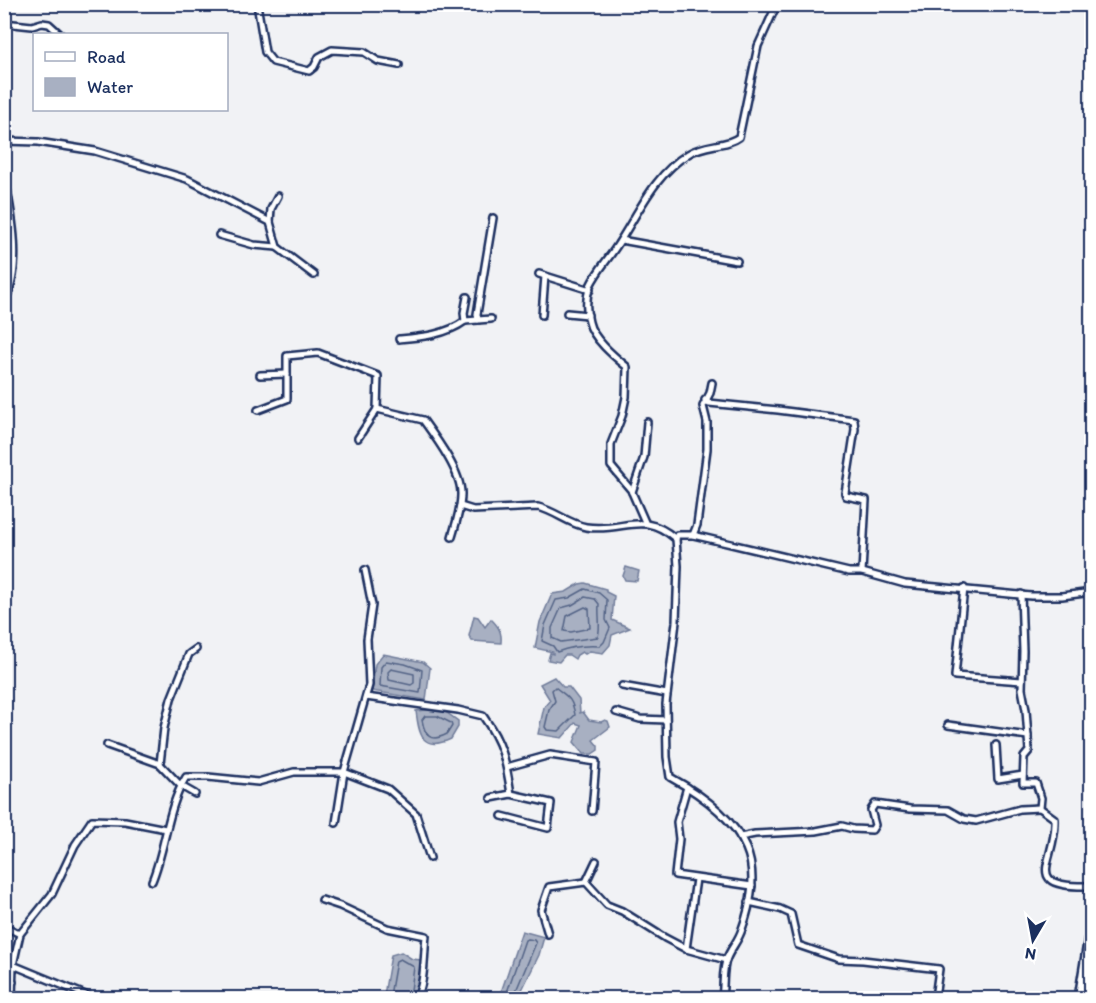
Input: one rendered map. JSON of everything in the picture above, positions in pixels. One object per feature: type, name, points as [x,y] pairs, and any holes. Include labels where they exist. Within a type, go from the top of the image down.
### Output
[{"type":"highway","points":[[1080,999],[1092,925]]},
{"type":"street","points":[[257,4],[266,52],[273,62],[309,71],[323,55],[332,50],[348,50],[364,52],[378,61],[399,65]]},
{"type":"street","points":[[645,522],[632,492],[611,466],[611,444],[622,416],[626,397],[627,367],[604,346],[589,326],[586,304],[590,290],[648,193],[676,164],[696,150],[710,145],[732,142],[739,137],[758,46],[777,4]]},
{"type":"street","points":[[4,24],[32,26],[42,23],[49,24],[59,33]]},
{"type":"street","points":[[4,141],[38,142],[94,151],[187,179],[270,222]]},
{"type":"street","points":[[4,174],[15,234],[12,290],[4,301]]},
{"type":"street","points":[[277,247],[270,222],[271,209],[278,196]]},
{"type":"street","points":[[478,320],[477,314],[493,218]]},
{"type":"street","points":[[219,235],[254,245],[277,247],[314,275]]},
{"type":"street","points":[[621,240],[737,261]]},
{"type":"street","points":[[542,315],[542,275],[590,290]]},
{"type":"street","points":[[465,321],[467,297]]},
{"type":"street","points":[[567,313],[588,315]]},
{"type":"street","points":[[399,339],[455,329],[465,321],[490,319]]},
{"type":"street","points":[[258,410],[287,399],[287,356],[318,353],[378,376],[377,409],[358,438]]},
{"type":"street","points":[[260,375],[287,374]]},
{"type":"street","points":[[693,535],[697,525],[706,449],[707,422],[703,406],[712,383]]},
{"type":"street","points":[[705,400],[709,403],[854,420],[855,429],[846,496],[866,500],[862,572]]},
{"type":"street","points":[[377,409],[423,420],[437,439],[460,484],[460,506],[452,537]]},
{"type":"street","points":[[632,492],[644,457],[647,422]]},
{"type":"street","points":[[460,506],[473,510],[538,507],[548,509],[584,527],[611,527],[645,522],[661,528],[676,539]]},
{"type":"street","points":[[722,999],[726,960],[742,931],[752,886],[747,848],[740,837],[719,813],[687,787],[670,777],[666,720],[676,622],[677,535],[693,535],[843,571],[862,572],[905,584],[1062,596],[1092,592]]},
{"type":"street","points":[[336,823],[344,772],[369,685],[366,639],[372,605],[364,570]]},
{"type":"street","points":[[964,588],[954,676],[1022,681]]},
{"type":"street","points":[[1021,594],[1022,681],[1029,751],[1024,757],[1023,783],[1036,783],[1041,798],[1040,808]]},
{"type":"street","points":[[159,764],[171,699],[189,654],[196,650]]},
{"type":"street","points":[[622,686],[667,694]]},
{"type":"street","points":[[366,697],[458,710],[483,716],[497,736],[507,767],[512,794]]},
{"type":"street","points":[[616,712],[640,719],[666,720]]},
{"type":"street","points":[[948,725],[1028,736]]},
{"type":"street","points":[[107,745],[159,764],[181,786],[195,794]]},
{"type":"street","points":[[996,746],[998,779],[1023,776]]},
{"type":"street","points":[[507,767],[550,755],[596,762],[592,812]]},
{"type":"street","points":[[152,881],[160,861],[166,830],[186,777],[258,782],[294,772],[344,772],[388,789],[416,814],[430,858]]},
{"type":"street","points":[[687,787],[677,822],[679,839],[675,875],[752,886]]},
{"type":"street","points":[[491,798],[512,794],[550,803],[548,828],[502,816]]},
{"type":"street","points":[[740,837],[755,834],[816,831],[842,826],[872,830],[876,825],[871,810],[875,804],[910,809],[948,810],[964,819],[976,821],[1020,808],[1040,808],[1055,819],[1046,876],[1051,882],[1061,885],[1092,886]]},
{"type":"street","points":[[12,999],[13,965],[20,934],[52,894],[75,845],[92,820],[125,821],[166,830]]},
{"type":"street","points":[[586,882],[596,861]]},
{"type":"street","points":[[686,949],[696,879]]},
{"type":"street","points":[[548,934],[541,910],[549,887],[586,882]]},
{"type":"street","points":[[586,882],[607,904],[686,949],[726,960]]},
{"type":"street","points":[[322,900],[387,928],[426,936],[422,980],[419,996],[416,999]]},
{"type":"street","points":[[749,902],[791,914],[798,945],[839,959],[939,969],[935,999]]},
{"type":"street","points":[[4,926],[20,934]]},
{"type":"street","points":[[13,965],[93,999]]},
{"type":"street","points":[[4,989],[13,982]]},
{"type":"water","points":[[626,567],[639,571],[637,581],[625,580],[623,576]]},
{"type":"water","points":[[585,583],[606,589],[606,592],[614,596],[612,620],[630,628],[612,635],[610,645],[603,653],[590,651],[585,654],[582,652],[575,659],[565,655],[559,662],[548,660],[550,653],[553,654],[553,652],[535,648],[540,622],[552,594],[566,592]]},
{"type":"water","points":[[474,616],[478,617],[485,627],[491,619],[499,630],[501,643],[472,641],[469,636]]},
{"type":"water","points":[[383,654],[423,662],[430,668],[426,700],[372,691],[375,664]]},
{"type":"water","points":[[554,677],[563,687],[569,687],[579,700],[580,713],[583,712],[589,720],[608,721],[610,727],[593,740],[598,750],[592,754],[584,754],[574,742],[581,725],[575,723],[562,738],[538,734],[544,707],[550,700],[540,684]]},
{"type":"water","points":[[437,709],[458,721],[458,727],[451,739],[441,743],[428,742],[424,739],[416,711]]},
{"type":"water","points":[[522,931],[544,937],[539,955],[518,998],[499,998]]},
{"type":"water","points":[[401,952],[412,959],[421,960],[417,995],[413,998],[384,995],[391,955]]}]
